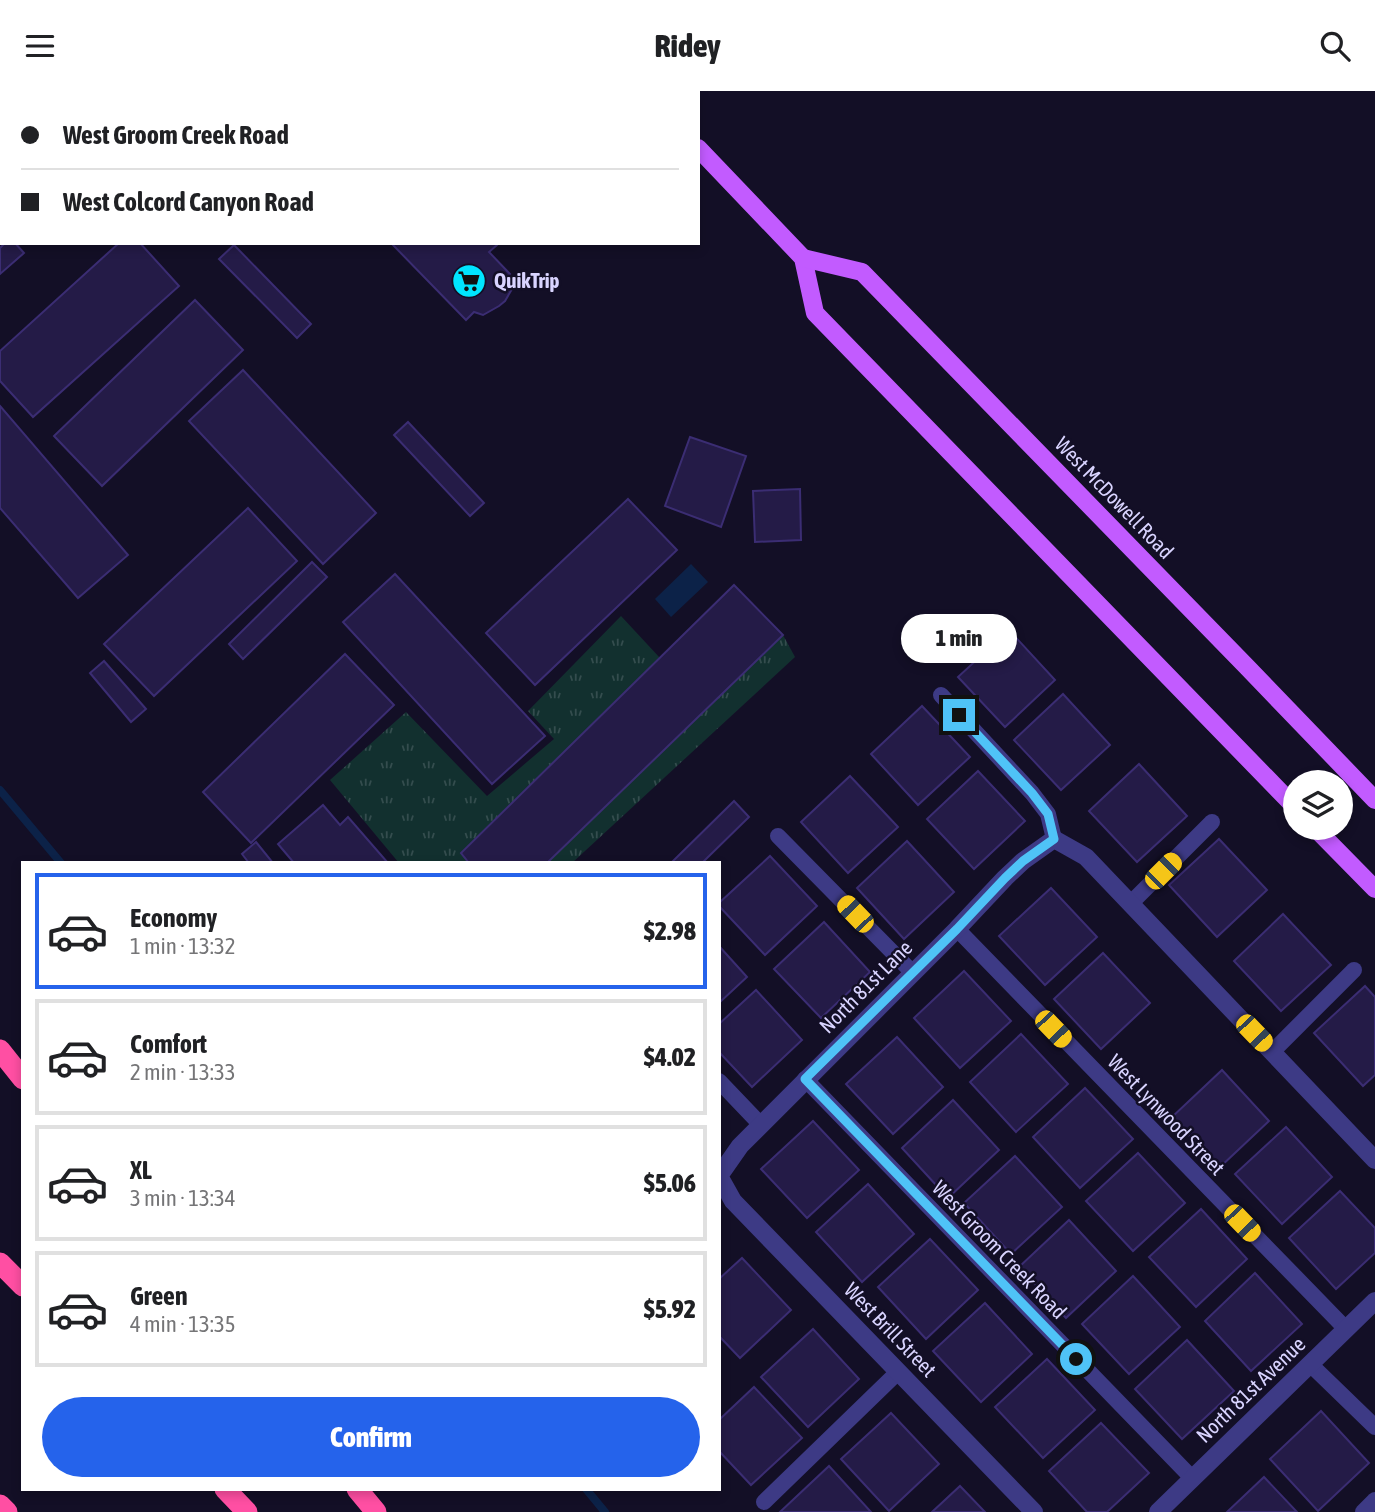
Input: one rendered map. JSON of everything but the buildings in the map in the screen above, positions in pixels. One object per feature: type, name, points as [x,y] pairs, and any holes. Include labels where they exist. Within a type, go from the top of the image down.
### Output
[{"type":"highway","points":[[0,1050],[21,1076]]},
{"type":"highway","points":[[0,1263],[21,1284]]},
{"type":"highway","points":[[227,1491],[247,1512]]},
{"type":"highway","points":[[359,1491],[376,1512]]},
{"type":"highway","points":[[0,1504],[7,1512]]},
{"type":"main road","points":[[700,150],[803,258],[815,313],[1283,795]]},
{"type":"main road","name":"West McDowell Road","points":[[803,258],[862,272],[1375,800]]},
{"type":"main road","points":[[1327,840],[1375,889]]},
{"type":"street","points":[[1054,839],[1086,857],[1272,1052],[1371,1149]]},
{"type":"street","name":"North 81st Lane","points":[[721,1173],[740,1146],[805,1079],[1023,861],[1054,839]]},
{"type":"street","name":"West Brill Street","points":[[721,1180],[733,1201],[1034,1512]]},
{"type":"street","name":"North 81st Avenue","points":[[1158,1512],[1375,1301]]},
{"type":"lane","points":[[941,695],[1032,793],[1048,814],[1054,839]]},
{"type":"lane","points":[[1130,904],[1212,822]]},
{"type":"lane","points":[[778,836],[912,972]]},
{"type":"lane","name":"West Lynwood Street","points":[[957,929],[1346,1329]]},
{"type":"lane","points":[[1272,1052],[1354,970]]},
{"type":"lane","name":"West Groom Creek Road","points":[[805,1079],[1193,1479]]},
{"type":"lane","points":[[721,1083],[761,1125]]},
{"type":"lane","points":[[1311,1364],[1375,1427]]},
{"type":"lane","points":[[764,1502],[898,1372]]},
{"type":"lane","points":[[1363,1512],[1375,1500]]},
{"type":"green space","points":[[621,616],[660,658],[461,853],[467,861],[397,861],[330,780],[406,712],[487,796],[554,739],[528,711]]},
{"type":"green space","points":[[783,635],[795,657],[574,861],[549,861]]},
{"type":"water","points":[[691,564],[708,582],[671,617],[655,599]]},
{"type":"waterway","points":[[0,790],[59,861]]},
{"type":"waterway","points":[[588,1491],[605,1512]]},
{"type":"place","name":"QuikTrip","points":[[469,281]]},
{"type":"route","points":[[959,715],[1032,793],[1048,814],[1054,839],[1005,878],[805,1079],[1076,1359]]}]
